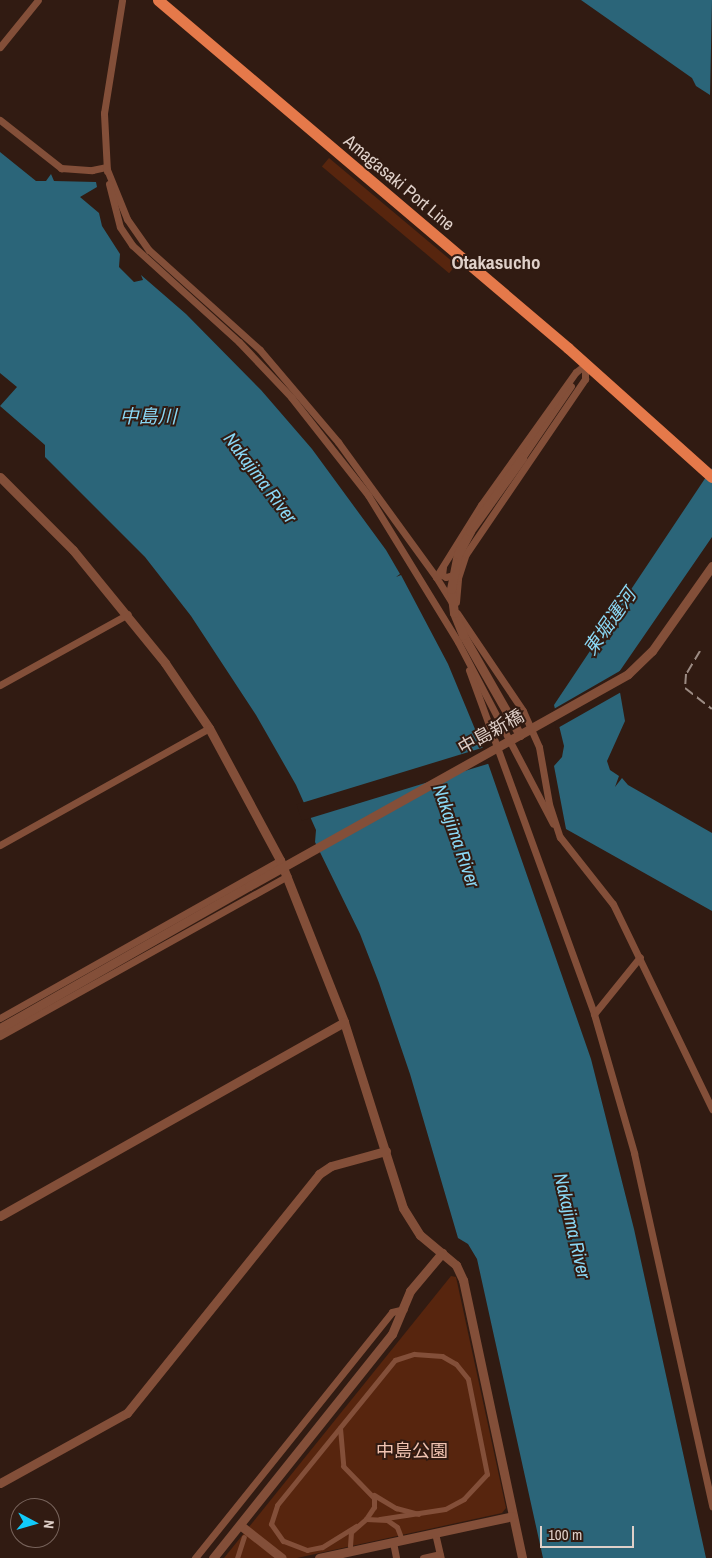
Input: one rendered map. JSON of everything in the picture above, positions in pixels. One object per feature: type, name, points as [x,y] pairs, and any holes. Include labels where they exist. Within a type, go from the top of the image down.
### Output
[{"type":"main road","name":"Amagasaki Port Line","points":[[158,0],[585,366],[709,475]]},
{"type":"street","points":[[0,47],[38,0]]},
{"type":"street","points":[[122,0],[104,113],[106,167],[112,205],[120,227],[132,245],[240,342],[324,438],[384,518],[458,642],[560,837],[613,904],[712,1109]]},
{"type":"street","points":[[0,120],[61,168],[92,170],[106,167]]},
{"type":"street","points":[[106,167],[127,218],[149,250],[260,350],[338,442],[436,577],[530,726],[560,837]]},
{"type":"street","points":[[436,577],[448,555],[576,372],[585,366]]},
{"type":"street","points":[[520,735],[464,635],[454,613],[451,589],[462,546],[585,366]]},
{"type":"street","points":[[448,555],[442,575],[453,577],[461,568],[484,525],[585,379],[585,366]]},
{"type":"street","points":[[0,477],[73,550],[128,614],[209,728],[280,860],[344,1022],[408,1219],[420,1235],[456,1265],[463,1280],[522,1558]]},
{"type":"street","name":"中島新橋","points":[[0,1028],[628,674],[652,651],[712,566]]},
{"type":"street","points":[[459,615],[456,597],[461,568]]},
{"type":"street","points":[[0,685],[128,614]]},
{"type":"street","points":[[458,642],[594,1014],[634,1152],[712,1506]]},
{"type":"street","points":[[0,845],[209,728]]},
{"type":"street","points":[[0,1018],[280,860]]},
{"type":"street","points":[[0,1036],[287,876]]},
{"type":"street","points":[[594,1014],[640,957]]},
{"type":"street","points":[[0,1216],[344,1022]]},
{"type":"street","points":[[0,1483],[128,1412],[319,1174],[331,1166],[386,1151]]},
{"type":"street","points":[[213,1558],[392,1334],[412,1288],[442,1252]]},
{"type":"street","points":[[195,1558],[392,1312],[404,1309]]},
{"type":"street","points":[[366,1519],[421,1514],[445,1509],[464,1499],[487,1474],[468,1379],[464,1372],[449,1359],[435,1353],[399,1358],[277,1505],[271,1524],[283,1541],[307,1550],[322,1547],[366,1519],[374,1507],[372,1493]]},
{"type":"street","points":[[340,1428],[343,1466],[387,1504],[421,1514]]},
{"type":"street","points":[[319,1558],[513,1516]]},
{"type":"street","points":[[380,1519],[391,1522],[400,1535]]},
{"type":"street","points":[[240,1525],[282,1558]]},
{"type":"street","points":[[350,1546],[349,1539],[356,1526]]},
{"type":"street","points":[[424,1558],[440,1556],[435,1533]]},
{"type":"street","points":[[237,1558],[244,1537]]},
{"type":"street","points":[[393,1542],[396,1558]]},
{"type":"green space","points":[[329,158],[456,265],[449,273],[322,166]]},
{"type":"green space","name":"中島公園","points":[[451,1276],[456,1277],[506,1508],[502,1513],[297,1558],[224,1558]]},
{"type":"water","points":[[581,0],[712,0],[710,95],[696,86],[692,78]]},
{"type":"water","name":"中島川","points":[[0,152],[36,181],[46,181],[51,174],[54,181],[96,182],[97,187],[80,197],[99,213],[102,226],[120,254],[119,267],[134,282],[143,280],[141,275],[186,314],[261,390],[312,449],[386,550],[400,574],[396,577],[401,575],[448,664],[482,746],[591,1059],[634,1229],[706,1558],[543,1558],[477,1259],[468,1244],[458,1238],[410,1074],[379,983],[360,934],[315,842],[316,830],[296,785],[256,715],[191,616],[145,557],[45,457],[45,445],[0,406],[17,387],[0,373]]},
{"type":"water","name":"東堀運河","points":[[712,468],[712,537],[617,675],[625,721],[607,761],[610,770],[619,776],[615,787],[622,778],[628,785],[712,833],[712,911],[566,829],[554,766],[562,757],[564,746],[554,705]]},
{"type":"pier","points":[[625,668],[619,678],[623,691],[556,729],[552,710]]},
{"type":"pier","points":[[485,747],[490,763],[302,821],[297,805]]},
{"type":"railway","points":[[700,651],[686,674],[685,688],[712,709]]},
{"type":"district","name":"Otakasucho","points":[[496,263]]},
{"type":"water label","name":"Nakajima River","points":[[260,478]]},
{"type":"water label","name":"Nakajima River","points":[[456,836]]},
{"type":"water label","name":"Nakajima River","points":[[572,1226]]}]
